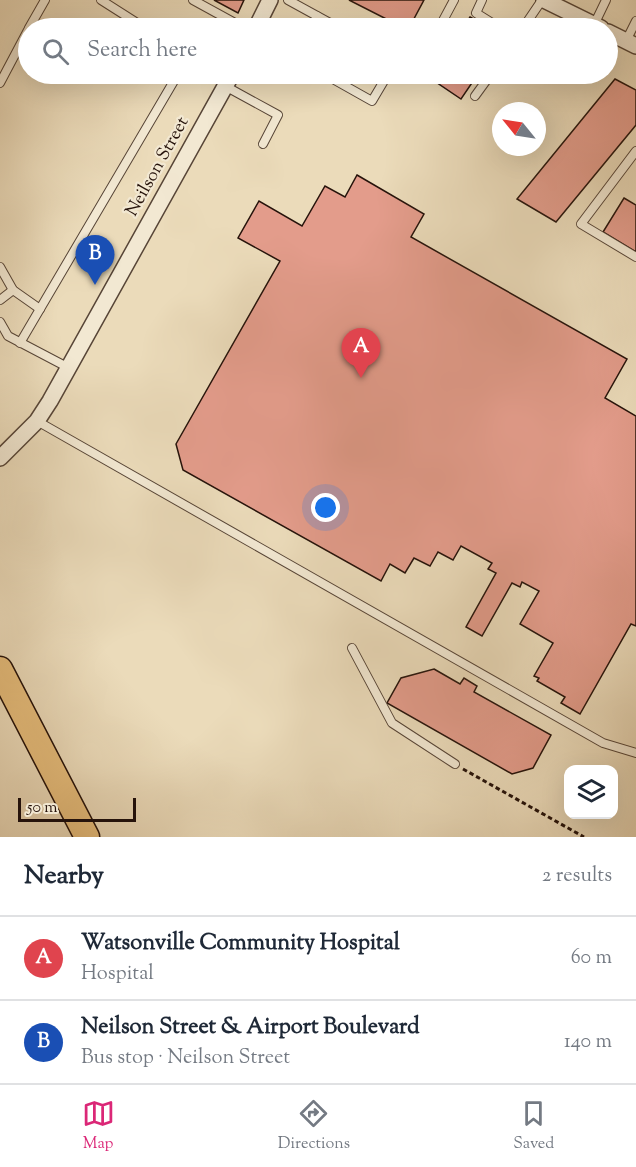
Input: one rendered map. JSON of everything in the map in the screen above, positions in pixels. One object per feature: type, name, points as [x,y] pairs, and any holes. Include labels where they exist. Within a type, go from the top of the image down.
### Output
[{"type":"main road","points":[[0,669],[87,837]]},
{"type":"street","points":[[261,18],[270,0]]},
{"type":"street","points":[[543,0],[580,18]]},
{"type":"street","name":"Neilson Street","points":[[0,458],[37,421],[69,368],[224,84]]},
{"type":"lane","points":[[35,18],[45,0]]},
{"type":"lane","points":[[101,0],[130,18]]},
{"type":"lane","points":[[193,0],[226,18]]},
{"type":"lane","points":[[288,0],[321,18]]},
{"type":"lane","points":[[444,18],[454,0]]},
{"type":"lane","points":[[482,0],[476,13],[484,18]]},
{"type":"lane","points":[[530,18],[543,0]]},
{"type":"lane","points":[[603,18],[606,0]]},
{"type":"lane","points":[[631,44],[636,21]]},
{"type":"lane","points":[[0,83],[18,49]]},
{"type":"lane","points":[[20,343],[172,84]]},
{"type":"lane","points":[[234,84],[278,115],[263,144]]},
{"type":"lane","points":[[342,84],[372,101],[382,84]]},
{"type":"lane","points":[[475,96],[484,84]]},
{"type":"lane","points":[[636,151],[581,224],[636,257]]},
{"type":"lane","points":[[0,267],[13,290],[40,309]]},
{"type":"lane","points":[[0,300],[13,290]]},
{"type":"lane","points":[[0,322],[4,338],[20,343],[69,368]]},
{"type":"lane","points":[[37,421],[603,743],[636,753]]},
{"type":"lane","points":[[352,648],[392,723],[455,764]]},
{"type":"path","points":[[455,764],[584,837]]},
{"type":"building","points":[[214,0],[244,0],[238,13]]},
{"type":"building","points":[[349,0],[424,0],[414,18],[384,18]]},
{"type":"building","points":[[618,81],[636,90],[636,125],[556,222],[517,199],[611,84],[618,84]]},
{"type":"building","points":[[439,84],[471,84],[461,99]]},
{"type":"building","points":[[357,175],[424,214],[411,237],[627,359],[605,398],[636,416],[636,626],[631,624],[580,714],[561,703],[565,697],[537,681],[539,678],[534,676],[553,643],[520,624],[539,591],[522,582],[520,587],[512,583],[482,636],[466,627],[496,573],[488,569],[492,563],[461,546],[453,560],[438,552],[430,566],[414,558],[405,573],[390,564],[381,581],[183,470],[176,444],[280,261],[238,238],[259,201],[302,226],[325,186],[345,197]]},
{"type":"building","points":[[624,198],[636,205],[636,252],[603,232]]},
{"type":"building","points":[[434,669],[460,684],[464,678],[477,686],[474,692],[551,735],[533,768],[512,774],[387,703],[401,678]]},
{"type":"place","name":"Neilson Street & Airport Boulevard","points":[[95,285]]},
{"type":"place","name":"Watsonville Community Hospital","points":[[361,378]]}]
